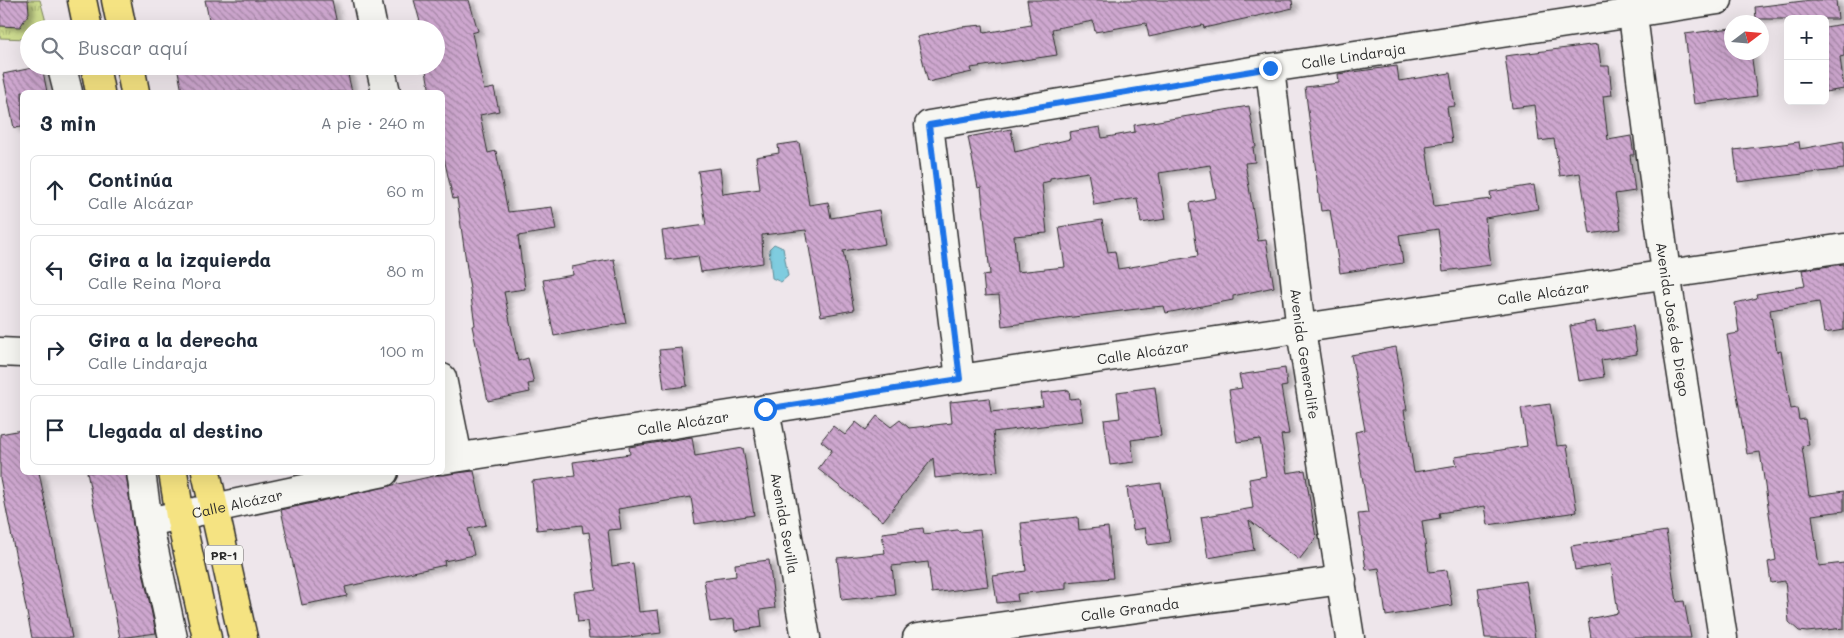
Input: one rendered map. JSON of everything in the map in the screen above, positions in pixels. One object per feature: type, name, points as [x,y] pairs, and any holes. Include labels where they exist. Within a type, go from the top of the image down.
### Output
[{"type":"main road","points":[[82,0],[86,20]]},
{"type":"main road","points":[[116,0],[120,20]]},
{"type":"main road","points":[[97,75],[100,90]]},
{"type":"main road","points":[[132,75],[135,90]]},
{"type":"main road","name":"PR-1","points":[[173,475],[180,516],[207,638]]},
{"type":"main road","name":"PR-1","points":[[206,475],[212,508],[243,638]]},
{"type":"street","points":[[367,0],[371,20]]},
{"type":"street","name":"Calle Lindaraja","points":[[960,379],[929,125],[1632,6],[1718,0]]},
{"type":"street","name":"Avenida José de Diego","points":[[1632,6],[1666,273],[1723,638]]},
{"type":"street","name":"Avenida Generalife","points":[[1270,68],[1301,330],[1350,638]]},
{"type":"street","points":[[382,75],[386,90]]},
{"type":"street","name":"Calle Alcázar","points":[[450,459],[960,379],[1301,330],[1666,273],[1844,248]]},
{"type":"street","points":[[0,352],[20,353]]},
{"type":"street","points":[[445,408],[450,459]]},
{"type":"street","name":"Avenida Sevilla","points":[[765,409],[806,638]]},
{"type":"street","points":[[140,475],[148,522],[173,638]]},
{"type":"street","name":"Calle Alcázar","points":[[148,522],[370,475]]},
{"type":"street","name":"Calle Granada","points":[[918,638],[1342,580]]},
{"type":"green space","points":[[0,0],[40,0],[46,20],[20,20],[20,39],[0,38]]},
{"type":"water","points":[[774,244],[783,248],[788,276],[781,282],[772,278],[769,249]]},
{"type":"building","points":[[0,0],[28,0],[29,13],[24,20],[20,20],[20,27],[0,26]]},
{"type":"building","points":[[205,0],[332,0],[336,20],[209,20]]},
{"type":"building","points":[[414,0],[469,0],[478,31],[472,33],[484,90],[494,88],[499,111],[480,115],[488,153],[496,151],[508,212],[552,207],[556,230],[518,236],[525,289],[504,292],[518,361],[528,358],[534,383],[528,384],[530,392],[488,401],[472,326],[475,325],[457,198],[453,199],[445,163],[445,90],[430,90],[427,75],[445,75],[445,20],[420,20]]},
{"type":"building","points":[[1027,0],[1292,0],[1293,8],[1204,28],[1203,25],[1149,37],[1146,23],[1095,32],[1093,21],[1052,29],[1057,55],[971,68],[972,72],[928,82],[917,37],[961,27],[983,25],[984,33],[1031,25]]},
{"type":"building","points":[[1811,0],[1836,0],[1838,19],[1829,19],[1829,15],[1784,15],[1784,19],[1769,19],[1769,15],[1756,15],[1755,7]]},
{"type":"building","points":[[1844,24],[1844,56],[1840,57],[1844,89],[1829,91],[1829,60],[1829,26]]},
{"type":"building","points":[[1724,29],[1724,60],[1752,60],[1757,96],[1694,104],[1685,34]]},
{"type":"building","points":[[1598,44],[1601,66],[1609,66],[1612,95],[1603,96],[1608,140],[1631,136],[1634,155],[1630,155],[1635,191],[1615,194],[1621,229],[1590,234],[1580,173],[1560,176],[1554,139],[1539,141],[1535,105],[1512,108],[1505,56]]},
{"type":"building","points":[[1397,66],[1399,81],[1450,73],[1455,106],[1447,107],[1452,142],[1426,146],[1434,206],[1491,199],[1490,192],[1534,185],[1538,209],[1485,218],[1491,265],[1443,271],[1438,229],[1399,235],[1403,263],[1340,273],[1330,210],[1321,211],[1305,87],[1339,83],[1338,74]]},
{"type":"building","points":[[20,71],[20,75],[44,75],[47,90],[20,90],[20,127],[14,128],[3,74]]},
{"type":"building","points":[[179,75],[348,75],[352,90],[182,90]]},
{"type":"building","points":[[1249,106],[1256,147],[1253,147],[1255,162],[1245,163],[1258,241],[1266,240],[1274,287],[1233,296],[1233,300],[1166,313],[1164,306],[1002,326],[999,295],[985,296],[983,275],[990,274],[981,187],[978,188],[968,137],[1011,129],[1015,152],[1070,139],[1069,132],[1100,127],[1102,138],[1135,132],[1134,125]],"holes":[[[1210,165],[1216,198],[1190,203],[1198,256],[1118,269],[1115,251],[1108,252],[1102,220],[1059,227],[1065,267],[1017,272],[1014,236],[1047,233],[1042,183],[1050,181],[1050,178],[1088,172],[1094,205],[1137,198],[1141,223],[1166,219],[1159,173]]]},
{"type":"building","points":[[1844,141],[1844,169],[1738,182],[1734,150],[1799,142],[1800,149]]},
{"type":"building","points":[[799,142],[809,205],[828,202],[831,218],[879,210],[885,244],[843,251],[854,310],[821,316],[806,230],[762,235],[763,263],[701,272],[698,256],[666,260],[662,231],[706,225],[698,171],[720,168],[723,194],[760,189],[756,157],[779,153],[778,145]]},
{"type":"building","points":[[614,259],[626,323],[554,336],[543,280],[573,275],[572,267]]},
{"type":"building","points":[[1844,264],[1844,330],[1824,333],[1819,302],[1770,310],[1777,352],[1781,351],[1791,409],[1797,408],[1799,420],[1805,419],[1809,445],[1802,446],[1809,496],[1844,491],[1844,511],[1812,515],[1819,566],[1844,563],[1844,628],[1807,632],[1799,631],[1789,622],[1785,581],[1771,583],[1768,562],[1776,560],[1760,452],[1747,454],[1727,335],[1739,333],[1735,303],[1757,298],[1756,294],[1805,286],[1802,270]]},
{"type":"building","points":[[1595,321],[1597,332],[1633,326],[1637,354],[1601,360],[1604,377],[1579,381],[1570,326]]},
{"type":"building","points":[[1396,347],[1407,410],[1404,410],[1414,472],[1457,465],[1455,457],[1527,446],[1521,408],[1550,404],[1557,446],[1567,445],[1577,512],[1488,525],[1485,506],[1439,513],[1440,518],[1422,521],[1429,572],[1447,570],[1452,605],[1386,616],[1379,568],[1366,570],[1358,514],[1368,513],[1355,432],[1365,430],[1351,355]]},
{"type":"building","points":[[682,348],[687,386],[664,389],[659,350]]},
{"type":"building","points":[[1285,368],[1287,386],[1281,387],[1289,434],[1281,435],[1287,473],[1305,470],[1316,538],[1299,560],[1249,520],[1254,550],[1208,558],[1201,517],[1253,508],[1249,479],[1266,476],[1260,439],[1237,442],[1229,390],[1242,388],[1239,375]]},
{"type":"building","points":[[1155,387],[1161,436],[1131,440],[1134,462],[1110,465],[1104,420],[1120,418],[1117,392]]},
{"type":"building","points":[[1069,390],[1070,399],[1079,398],[1083,421],[993,432],[998,471],[935,478],[933,458],[883,521],[818,469],[832,450],[821,441],[833,426],[845,435],[856,422],[866,430],[877,416],[891,427],[900,420],[909,428],[952,423],[950,402],[989,398],[991,412],[1043,406],[1041,393]]},
{"type":"building","points":[[20,430],[20,475],[40,475],[72,638],[32,638],[0,478],[0,434]]},
{"type":"building","points":[[692,437],[695,456],[743,448],[754,515],[695,524],[691,497],[618,509],[621,529],[608,530],[612,566],[633,563],[639,612],[658,610],[661,633],[621,638],[589,638],[587,621],[578,622],[574,592],[596,589],[589,532],[583,533],[582,525],[537,530],[532,481],[575,476],[573,462],[630,454],[629,447]]},
{"type":"building","points":[[474,471],[486,525],[468,529],[474,555],[444,561],[445,565],[345,587],[347,596],[302,605],[281,510],[445,474]]},
{"type":"building","points":[[88,475],[126,475],[133,525],[156,633],[120,638]]},
{"type":"building","points":[[1161,483],[1170,542],[1148,545],[1145,528],[1133,530],[1127,488]]},
{"type":"building","points":[[1078,517],[1079,530],[1108,527],[1113,578],[1066,582],[1066,589],[1017,594],[1018,601],[997,603],[993,576],[1026,571],[1021,523]]},
{"type":"building","points":[[923,528],[924,534],[957,530],[960,532],[980,530],[988,586],[932,593],[928,562],[892,566],[895,594],[842,600],[837,558],[885,553],[882,533]]},
{"type":"building","points":[[1666,531],[1677,602],[1684,601],[1691,638],[1591,638],[1588,619],[1618,613],[1611,564],[1575,570],[1571,546]]},
{"type":"building","points":[[769,560],[775,608],[760,610],[762,627],[735,631],[734,619],[710,622],[704,580],[736,576],[735,564]]},
{"type":"building","points":[[1526,581],[1535,638],[1485,638],[1478,588]]},
{"type":"route","points":[[765,409],[960,379],[929,125],[1270,68]]}]
